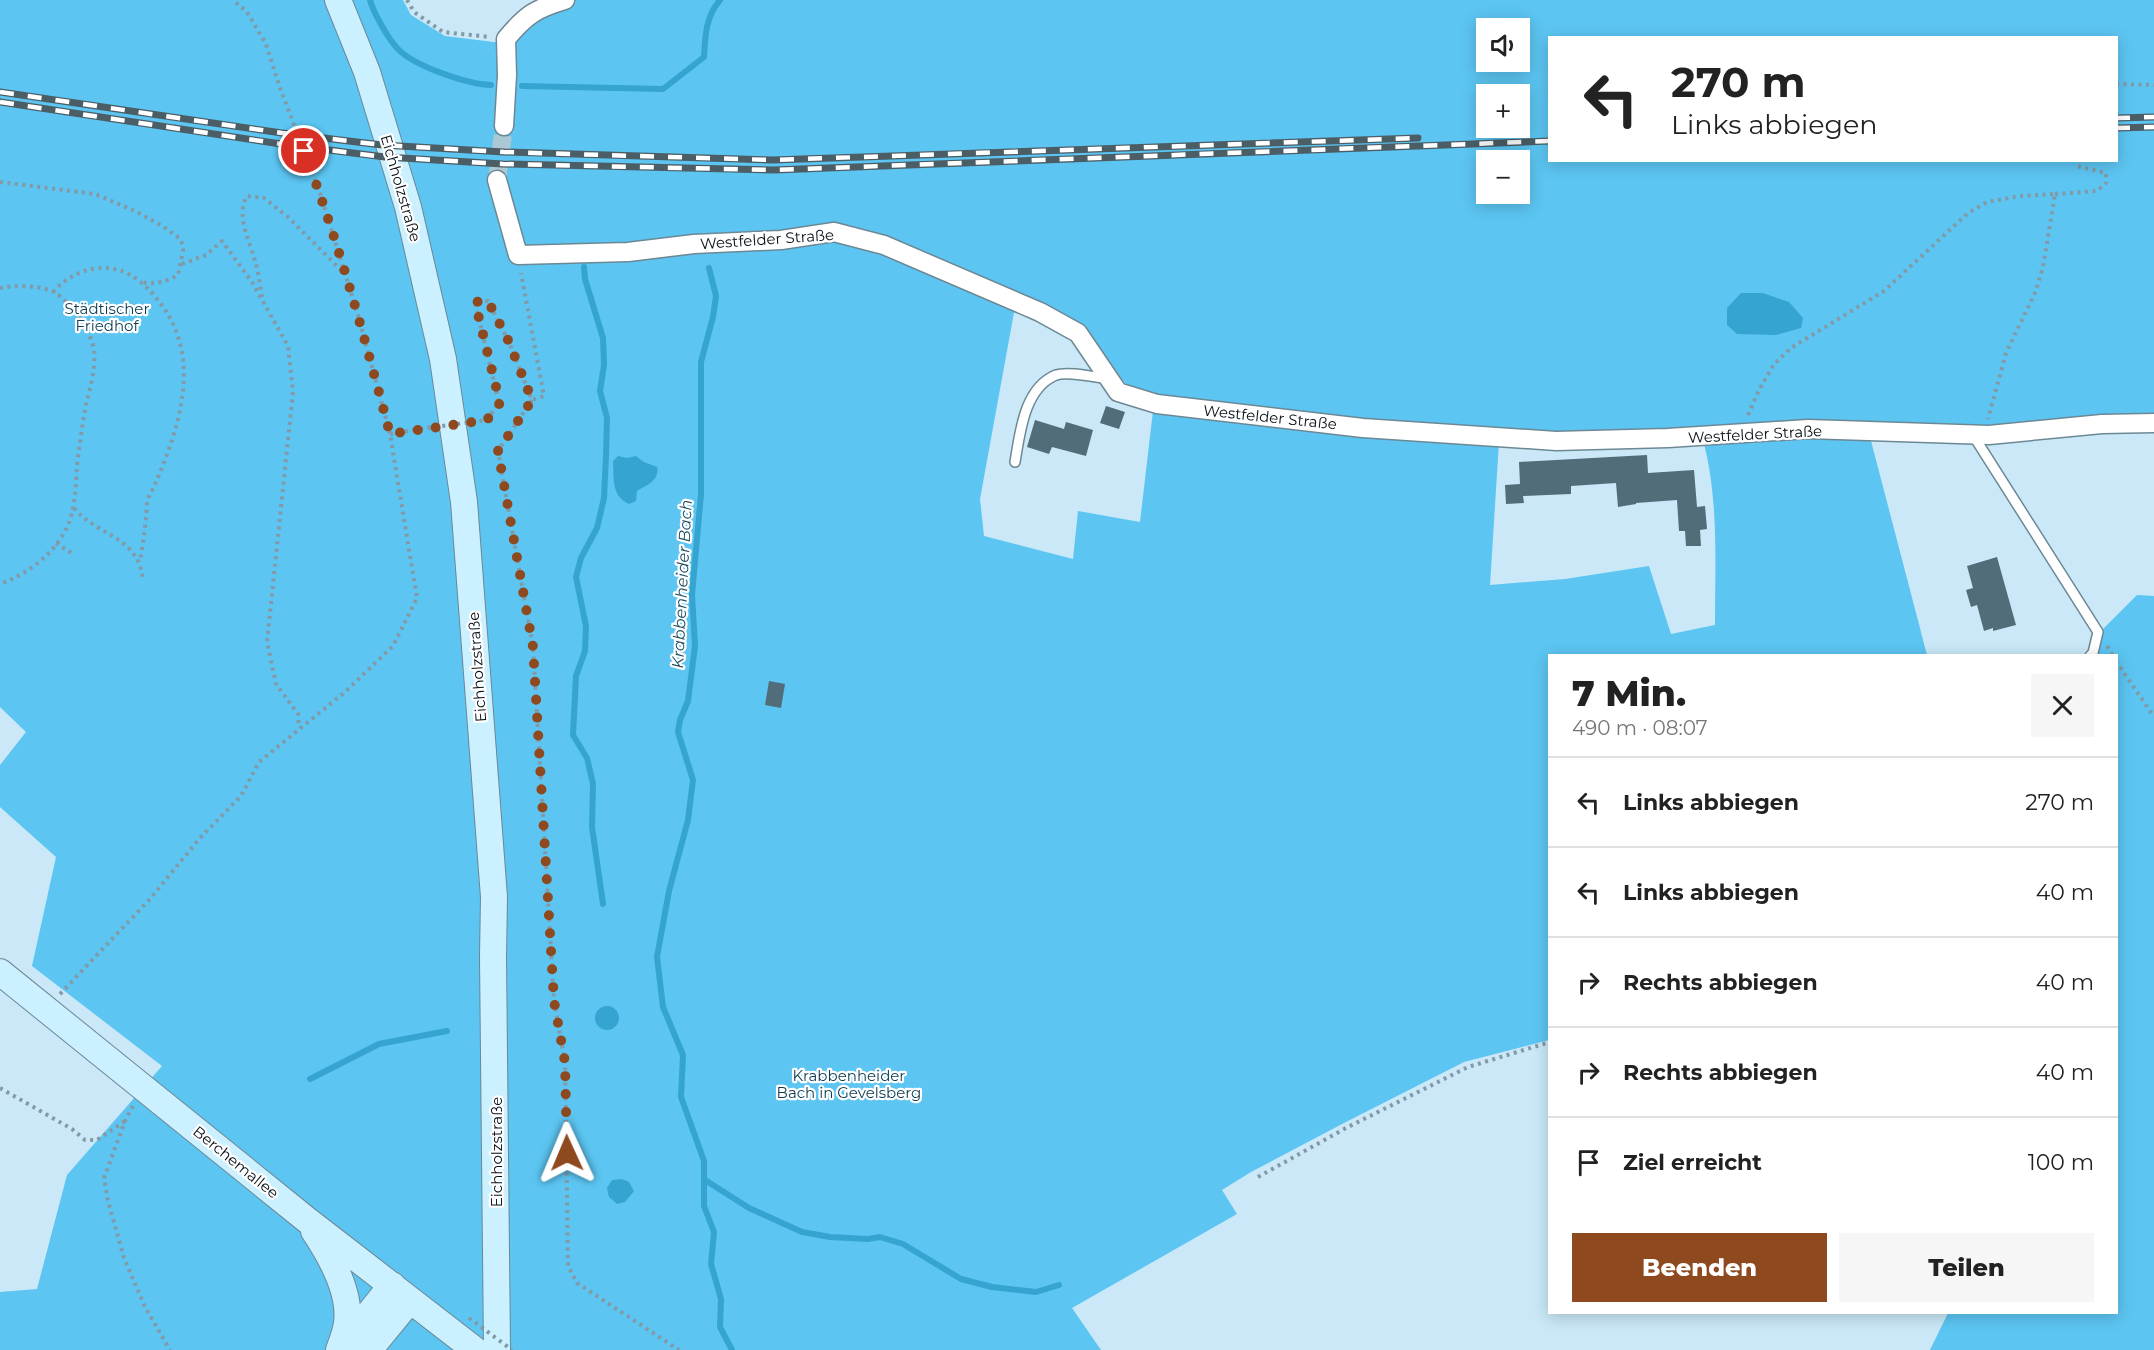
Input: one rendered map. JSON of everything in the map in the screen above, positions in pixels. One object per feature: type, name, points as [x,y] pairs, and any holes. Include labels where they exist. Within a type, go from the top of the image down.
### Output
[{"type":"main road","name":"Eichholzstraße","points":[[338,0],[367,72],[414,230],[443,359],[464,502],[494,897],[497,1350]]},
{"type":"main road","name":"Berchemallee","points":[[0,972],[308,1220],[472,1348]]},
{"type":"main road","points":[[308,1220],[324,1245],[344,1294],[347,1322],[340,1349]]},
{"type":"main road","points":[[340,1349],[401,1293]]},
{"type":"main road","points":[[369,1350],[401,1293]]},
{"type":"street","points":[[504,126],[507,75],[506,39],[520,21],[538,9],[565,0]]},
{"type":"street","points":[[498,180],[518,255]]},
{"type":"street","name":"Westfelder Straße","points":[[518,255],[628,252],[694,244],[781,240],[834,232],[884,245],[1040,312],[1078,333],[1118,392],[1157,404],[1363,428],[1556,441],[1668,438],[1808,429],[1978,434],[2102,424],[2154,423]]},
{"type":"lane","points":[[1015,462],[1023,417],[1034,394],[1043,384],[1057,375],[1079,375],[1110,380]]},
{"type":"lane","points":[[1978,434],[2098,632],[2092,654]]},
{"type":"path","points":[[60,994],[150,899],[200,838],[241,796],[259,762],[345,692],[393,646],[417,598],[390,434],[358,315],[320,193],[280,88],[266,44],[247,12],[233,0]]},
{"type":"path","points":[[407,0],[414,12],[443,32],[506,39]]},
{"type":"path","points":[[2118,84],[2154,85]]},
{"type":"path","points":[[1740,434],[1759,390],[1774,364],[1791,348],[1884,291],[1968,213],[1987,202],[2020,195],[2097,191],[2106,183],[2106,173],[2078,166]]},
{"type":"path","points":[[0,182],[95,194],[135,211],[179,238],[183,245],[182,264],[178,275],[169,280],[151,284],[140,282]]},
{"type":"path","points":[[1978,434],[2006,352],[2035,293],[2050,231],[2055,194]]},
{"type":"path","points":[[262,300],[256,265],[244,226],[243,203],[247,196],[264,198],[288,217],[345,275]]},
{"type":"path","points":[[182,264],[206,255],[222,241],[252,282],[288,346],[293,392],[267,642],[276,684],[298,714],[299,728]]},
{"type":"path","points":[[518,255],[544,396],[532,400],[498,451],[533,647],[554,1001],[565,1062],[568,1266],[577,1283],[680,1350]]},
{"type":"path","points":[[53,292],[62,282],[98,266],[120,270],[154,294],[169,314],[179,337],[184,364],[184,386],[175,431],[156,483],[147,500],[140,562],[143,580]]},
{"type":"path","points":[[0,288],[30,287],[53,292],[63,299],[90,333],[94,351],[93,370],[77,460],[74,508],[65,530],[40,561],[20,576],[0,584]]},
{"type":"path","points":[[390,434],[487,420],[500,403],[475,302],[488,301],[509,342],[532,400]]},
{"type":"path","points":[[74,508],[84,519],[108,532],[133,551],[140,562]]},
{"type":"path","points":[[56,543],[73,554]]},
{"type":"path","points":[[2118,664],[2154,717]]},
{"type":"path","points":[[1258,1177],[1346,1128],[1468,1067],[1548,1043]]},
{"type":"path","points":[[0,1088],[72,1129],[85,1140],[97,1140],[125,1121]]},
{"type":"path","points":[[144,1088],[125,1121],[104,1178],[108,1201],[128,1268],[145,1307],[170,1350]]},
{"type":"path","points":[[470,1318],[512,1350]]},
{"type":"green space","points":[[0,0],[403,0],[411,15],[445,36],[502,43],[511,49],[513,37],[521,24],[543,10],[576,0],[2154,0],[2154,418],[2101,420],[1992,431],[1809,425],[1669,434],[1475,431],[1265,414],[1176,403],[1147,396],[1131,388],[1111,370],[1085,333],[1073,321],[887,242],[832,229],[746,239],[746,245],[779,244],[836,236],[883,249],[1015,307],[980,499],[984,536],[1073,559],[1078,511],[1140,522],[1153,411],[1357,434],[1499,442],[1490,585],[1565,579],[1649,566],[1671,634],[1715,625],[1714,508],[1703,440],[1808,435],[1870,437],[1927,654],[1548,654],[1548,1040],[1464,1062],[1251,1172],[1222,1190],[1237,1214],[1072,1308],[1101,1350],[0,1350],[0,1292],[37,1289],[67,1175],[162,1066],[32,966],[56,857],[0,807],[0,765],[26,732],[0,707]]},
{"type":"green space","points":[[2137,595],[2154,596],[2154,1350],[1930,1350],[1948,1314],[2118,1314],[2118,654],[2092,654],[2100,632]]},
{"type":"shaded area","points":[[1741,293],[1763,293],[1789,302],[1803,318],[1801,328],[1776,335],[1737,334],[1727,325],[1727,308]]},
{"type":"shaded area","points":[[618,456],[627,458],[636,456],[657,467],[655,479],[637,491],[636,501],[629,504],[623,501],[616,491],[613,461]]},
{"type":"shaded area","points":[[607,1006],[612,1007],[618,1013],[618,1023],[612,1029],[607,1030],[602,1029],[596,1023],[595,1018],[596,1013],[602,1007]]},
{"type":"shaded area","points":[[622,1179],[629,1182],[634,1191],[625,1202],[617,1204],[609,1197],[607,1188],[612,1180]]},
{"type":"building","points":[[1106,406],[1125,412],[1119,429],[1100,423]]},
{"type":"building","points":[[1035,420],[1064,429],[1066,422],[1093,430],[1086,456],[1052,447],[1049,454],[1027,447]]},
{"type":"building","points":[[1647,455],[1648,473],[1694,470],[1697,507],[1705,506],[1707,529],[1700,530],[1701,546],[1686,546],[1685,531],[1679,531],[1677,500],[1636,503],[1618,507],[1616,483],[1571,486],[1571,494],[1523,496],[1524,503],[1506,504],[1505,485],[1520,484],[1519,462]]},
{"type":"building","points":[[1997,557],[2016,625],[1984,631],[1977,605],[1971,607],[1966,590],[1973,588],[1967,566]]},
{"type":"building","points":[[769,681],[785,684],[781,708],[765,705]]},
{"type":"waterway","points":[[370,0],[386,32],[405,55],[441,73],[491,85]]},
{"type":"waterway","points":[[522,86],[663,89],[704,57],[709,20],[720,0]]},
{"type":"waterway","points":[[584,267],[585,279],[603,338],[604,365],[600,391],[607,418],[604,498],[597,528],[581,558],[576,577],[586,626],[585,651],[576,676],[573,735],[587,758],[593,784],[592,827],[603,904]]},
{"type":"waterway","name":"Krabbenheider Bach","points":[[709,268],[716,296],[701,362],[701,494],[692,595],[695,646],[688,701],[678,732],[693,780],[688,820],[669,891],[657,957],[663,1007],[683,1055],[681,1097],[704,1161],[704,1206],[714,1232],[711,1264],[721,1299],[720,1327],[732,1350]]},
{"type":"waterway","points":[[310,1079],[379,1044],[447,1031]]},
{"type":"waterway","points":[[705,1180],[749,1208],[802,1232],[830,1237],[868,1239],[880,1237],[903,1244],[961,1279],[992,1287],[1036,1292],[1059,1285]]},
{"type":"tunnel","points":[[497,180],[504,126]]},
{"type":"railway","points":[[0,92],[282,133],[382,145],[504,152],[773,160],[1418,138]]},
{"type":"railway","points":[[0,102],[281,144],[385,157],[503,164],[774,170],[1548,141]]},
{"type":"railway","points":[[2118,118],[2154,117]]},
{"type":"railway","points":[[2118,128],[2154,127]]},
{"type":"route","points":[[304,151],[320,193],[358,315],[390,434],[487,420],[500,403],[475,302],[488,301],[509,342],[532,400],[498,451],[533,647],[554,1001],[565,1062],[567,1153]]},
{"type":"park label","name":"Städtischer Friedhof","points":[[107,316]]},
{"type":"park label","name":"Krabbenheider Bach in Gevelsberg","points":[[849,1084]]}]
